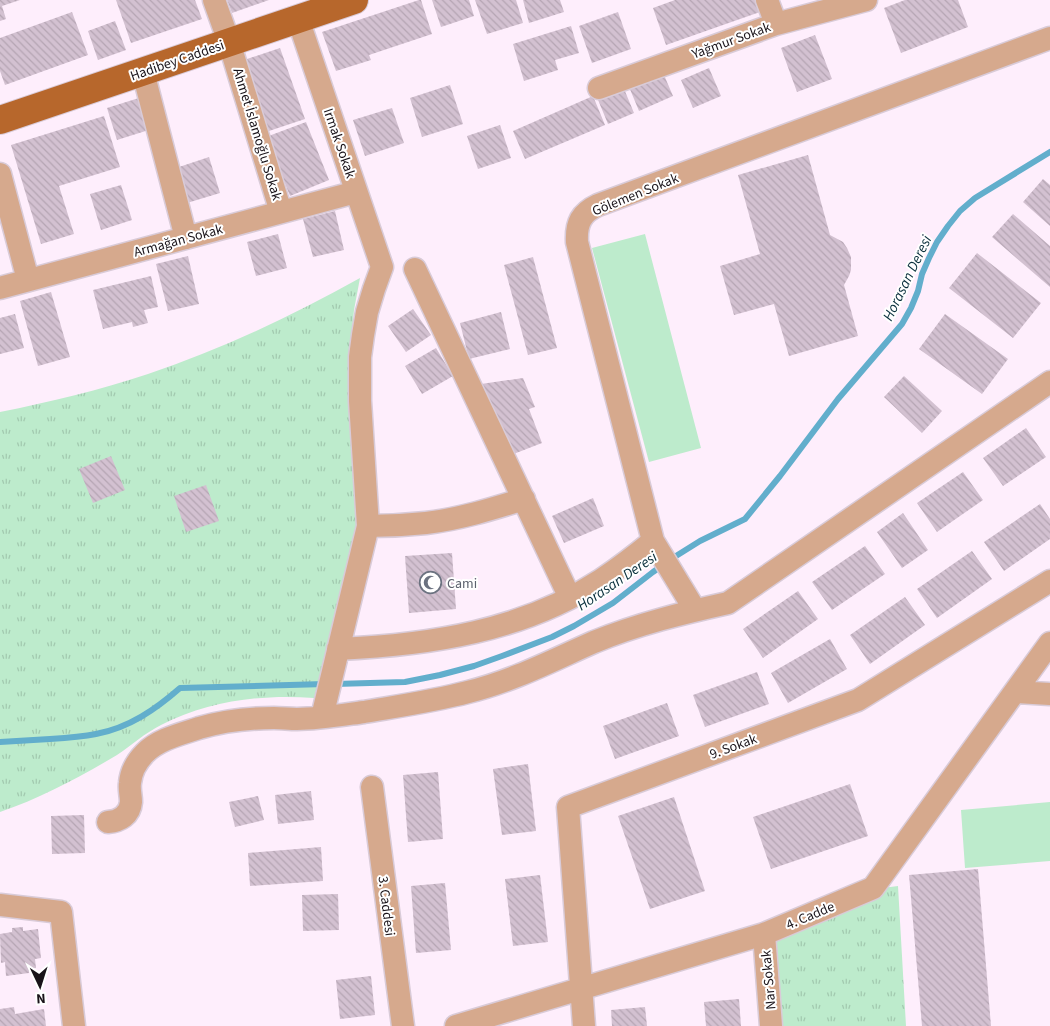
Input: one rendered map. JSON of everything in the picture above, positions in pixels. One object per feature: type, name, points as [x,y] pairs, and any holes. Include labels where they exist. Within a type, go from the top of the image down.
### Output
[{"type":"main road","name":"Hadibey Caddesi","points":[[0,120],[354,0]]},
{"type":"street","name":"Ahmet İslamoğlu Sokak","points":[[214,0],[230,42],[281,212]]},
{"type":"street","points":[[767,0],[776,24]]},
{"type":"street","name":"Yağmur Sokak","points":[[599,88],[776,24],[866,0]]},
{"type":"street","name":"Irmak Sokak","points":[[298,19],[382,267],[367,312],[360,357],[360,401],[368,526]]},
{"type":"street","name":"Gölemen Sokak","points":[[695,610],[653,541],[577,242],[578,224],[582,217],[598,205],[1050,38]]},
{"type":"street","points":[[143,72],[186,238]]},
{"type":"street","points":[[0,174],[28,280]]},
{"type":"street","name":"Armağan Sokak","points":[[0,288],[356,192]]},
{"type":"street","points":[[415,269],[570,598]]},
{"type":"street","points":[[108,822],[123,818],[128,812],[131,804],[129,793],[133,770],[144,754],[160,743],[182,734],[228,722],[251,719],[322,717],[389,708],[469,692],[502,682],[596,641],[628,630],[695,610],[728,603],[1050,382]]},
{"type":"street","points":[[322,717],[368,526],[398,526],[456,518],[524,499]]},
{"type":"street","points":[[338,649],[416,643],[469,634],[514,622],[543,611],[600,581],[653,541]]},
{"type":"street","name":"9. Sokak","points":[[581,989],[568,806],[858,700],[1050,581]]},
{"type":"street","name":"4. Cadde","points":[[456,1026],[764,934],[873,888],[1050,643]]},
{"type":"street","points":[[1015,692],[1050,694]]},
{"type":"street","name":"3. Caddesi","points":[[372,787],[403,1026]]},
{"type":"street","points":[[0,905],[61,912],[74,1026]]},
{"type":"street","name":"Nar Sokak","points":[[764,934],[772,1026]]},
{"type":"street","points":[[581,989],[584,1026]]},
{"type":"green space","points":[[645,234],[701,448],[649,462],[592,248]]},
{"type":"green space","points":[[360,278],[354,310],[351,343],[359,529],[314,698],[255,698],[198,710],[155,728],[117,755],[75,779],[45,794],[0,812],[0,412],[56,400],[130,380],[203,354],[309,306]]},
{"type":"green space","points":[[1050,802],[1050,861],[965,868],[961,810]]},
{"type":"green space","points":[[898,886],[906,1026],[772,1026],[763,925],[852,892]]},
{"type":"building","points":[[0,0],[20,0],[2,6],[6,19],[0,21]]},
{"type":"building","points":[[116,0],[195,0],[202,19],[131,43]]},
{"type":"building","points":[[227,0],[269,0],[232,13]]},
{"type":"building","points":[[421,0],[432,34],[369,55],[371,60],[336,71],[322,32]]},
{"type":"building","points":[[432,0],[469,0],[474,16],[441,27]]},
{"type":"building","points":[[475,0],[516,0],[523,23],[487,34]]},
{"type":"building","points":[[523,0],[560,0],[564,12],[529,23]]},
{"type":"building","points":[[675,0],[756,0],[760,12],[666,45],[653,8]]},
{"type":"building","points":[[905,0],[958,0],[968,27],[901,53],[884,8]]},
{"type":"building","points":[[72,12],[88,55],[5,85],[0,71],[0,38]]},
{"type":"building","points":[[618,12],[631,49],[592,63],[579,26]]},
{"type":"building","points":[[115,21],[126,50],[98,60],[88,31]]},
{"type":"building","points":[[571,26],[579,53],[555,60],[558,70],[524,81],[513,44]]},
{"type":"building","points":[[815,35],[832,79],[797,92],[781,48]]},
{"type":"building","points":[[280,48],[305,119],[269,131],[244,60]]},
{"type":"building","points":[[661,68],[673,96],[639,111],[627,82]]},
{"type":"building","points":[[709,68],[721,96],[693,108],[681,80]]},
{"type":"building","points":[[622,84],[634,113],[608,124],[596,95]]},
{"type":"building","points":[[450,85],[463,124],[422,137],[410,98]]},
{"type":"building","points":[[593,96],[605,125],[525,159],[513,131]]},
{"type":"building","points":[[142,97],[152,129],[117,140],[107,108]]},
{"type":"building","points":[[392,108],[404,143],[365,156],[353,120]]},
{"type":"building","points":[[104,116],[120,167],[59,186],[74,234],[41,244],[11,145]]},
{"type":"building","points":[[306,122],[329,180],[290,196],[266,137]]},
{"type":"building","points":[[500,125],[511,158],[478,169],[467,136]]},
{"type":"building","points":[[808,155],[830,235],[843,242],[851,257],[851,270],[844,285],[858,336],[789,356],[774,304],[734,315],[720,266],[760,254],[738,175]]},
{"type":"building","points":[[209,157],[220,193],[187,203],[176,168]]},
{"type":"building","points":[[1043,179],[1050,185],[1050,226],[1023,202]]},
{"type":"building","points":[[121,185],[132,220],[101,230],[90,194]]},
{"type":"building","points":[[335,211],[344,250],[313,257],[303,219]]},
{"type":"building","points":[[1013,214],[1050,246],[1050,287],[992,237]]},
{"type":"building","points":[[278,234],[287,268],[256,276],[247,242]]},
{"type":"building","points":[[977,253],[1041,303],[1013,338],[949,288]]},
{"type":"building","points":[[188,256],[199,304],[168,311],[156,264]]},
{"type":"building","points":[[533,257],[557,348],[528,355],[504,265]]},
{"type":"building","points":[[151,276],[158,307],[144,310],[148,323],[133,327],[132,322],[103,329],[93,290]]},
{"type":"building","points":[[51,292],[70,357],[38,366],[20,301]]},
{"type":"building","points":[[413,309],[431,335],[406,352],[388,326]]},
{"type":"building","points":[[501,312],[510,349],[469,359],[460,323]]},
{"type":"building","points":[[15,314],[24,348],[0,354],[0,318]]},
{"type":"building","points":[[945,314],[1008,359],[982,394],[919,349]]},
{"type":"building","points":[[436,348],[453,376],[422,394],[405,366]]},
{"type":"building","points":[[904,376],[942,411],[922,433],[884,397]]},
{"type":"building","points":[[523,378],[535,407],[529,409],[542,443],[511,455],[481,384]]},
{"type":"building","points":[[1026,428],[1046,457],[1003,486],[983,458]]},
{"type":"building","points":[[111,456],[125,490],[93,503],[79,469]]},
{"type":"building","points":[[963,472],[983,500],[937,532],[917,503]]},
{"type":"building","points":[[206,485],[219,521],[186,532],[174,496]]},
{"type":"building","points":[[593,498],[604,526],[564,543],[552,516]]},
{"type":"building","points":[[1040,504],[1050,519],[1050,539],[1004,571],[984,542]]},
{"type":"building","points":[[903,513],[928,550],[902,568],[877,532]]},
{"type":"building","points":[[865,546],[885,574],[832,610],[812,582]]},
{"type":"building","points":[[972,551],[992,579],[937,618],[917,589]]},
{"type":"building","name":"Cami","points":[[452,553],[456,609],[409,613],[405,556]]},
{"type":"building","points":[[798,591],[818,619],[763,658],[743,629]]},
{"type":"building","points":[[905,597],[925,625],[870,664],[850,635]]},
{"type":"building","points":[[830,639],[847,669],[788,703],[771,673]]},
{"type":"building","points":[[757,672],[769,704],[705,727],[693,695]]},
{"type":"building","points":[[667,703],[679,736],[615,759],[603,726]]},
{"type":"building","points":[[528,764],[536,831],[502,835],[493,769]]},
{"type":"building","points":[[438,772],[443,839],[408,842],[403,775]]},
{"type":"building","points":[[850,784],[868,836],[771,869],[753,817]]},
{"type":"building","points":[[311,791],[314,820],[278,824],[275,795]]},
{"type":"building","points":[[258,796],[264,820],[235,827],[229,802]]},
{"type":"building","points":[[674,797],[705,891],[650,909],[618,816]]},
{"type":"building","points":[[84,815],[85,853],[52,854],[51,816]]},
{"type":"building","points":[[321,847],[323,881],[250,886],[248,853]]},
{"type":"building","points":[[978,869],[991,1026],[922,1026],[909,875]]},
{"type":"building","points":[[540,875],[548,942],[513,946],[505,879]]},
{"type":"building","points":[[445,883],[451,950],[416,953],[411,886]]},
{"type":"building","points":[[338,894],[339,930],[303,931],[302,895]]},
{"type":"building","points":[[23,927],[23,931],[38,929],[41,958],[35,959],[36,968],[29,969],[29,973],[6,976],[5,962],[1,963],[0,934],[12,932],[12,928]]},
{"type":"building","points":[[371,976],[375,1015],[340,1019],[336,980]]},
{"type":"building","points":[[739,999],[741,1026],[706,1026],[704,1002]]},
{"type":"building","points":[[14,1007],[15,1014],[44,1009],[46,1026],[0,1026],[0,1009]]},
{"type":"building","points":[[645,1007],[647,1026],[612,1026],[611,1010]]},
{"type":"waterway","name":"Horasan Deresi","points":[[335,684],[405,682],[440,675],[474,666],[552,637],[613,603],[653,572],[700,541],[745,519],[838,399],[902,324],[911,308],[922,274],[937,242],[960,211],[975,198],[1050,152]]},
{"type":"waterway","name":"Horasan Deresi","points":[[0,742],[73,737],[108,731],[141,717],[180,688],[325,684]]},
{"type":"place","name":"Cami","points":[[431,583]]}]
